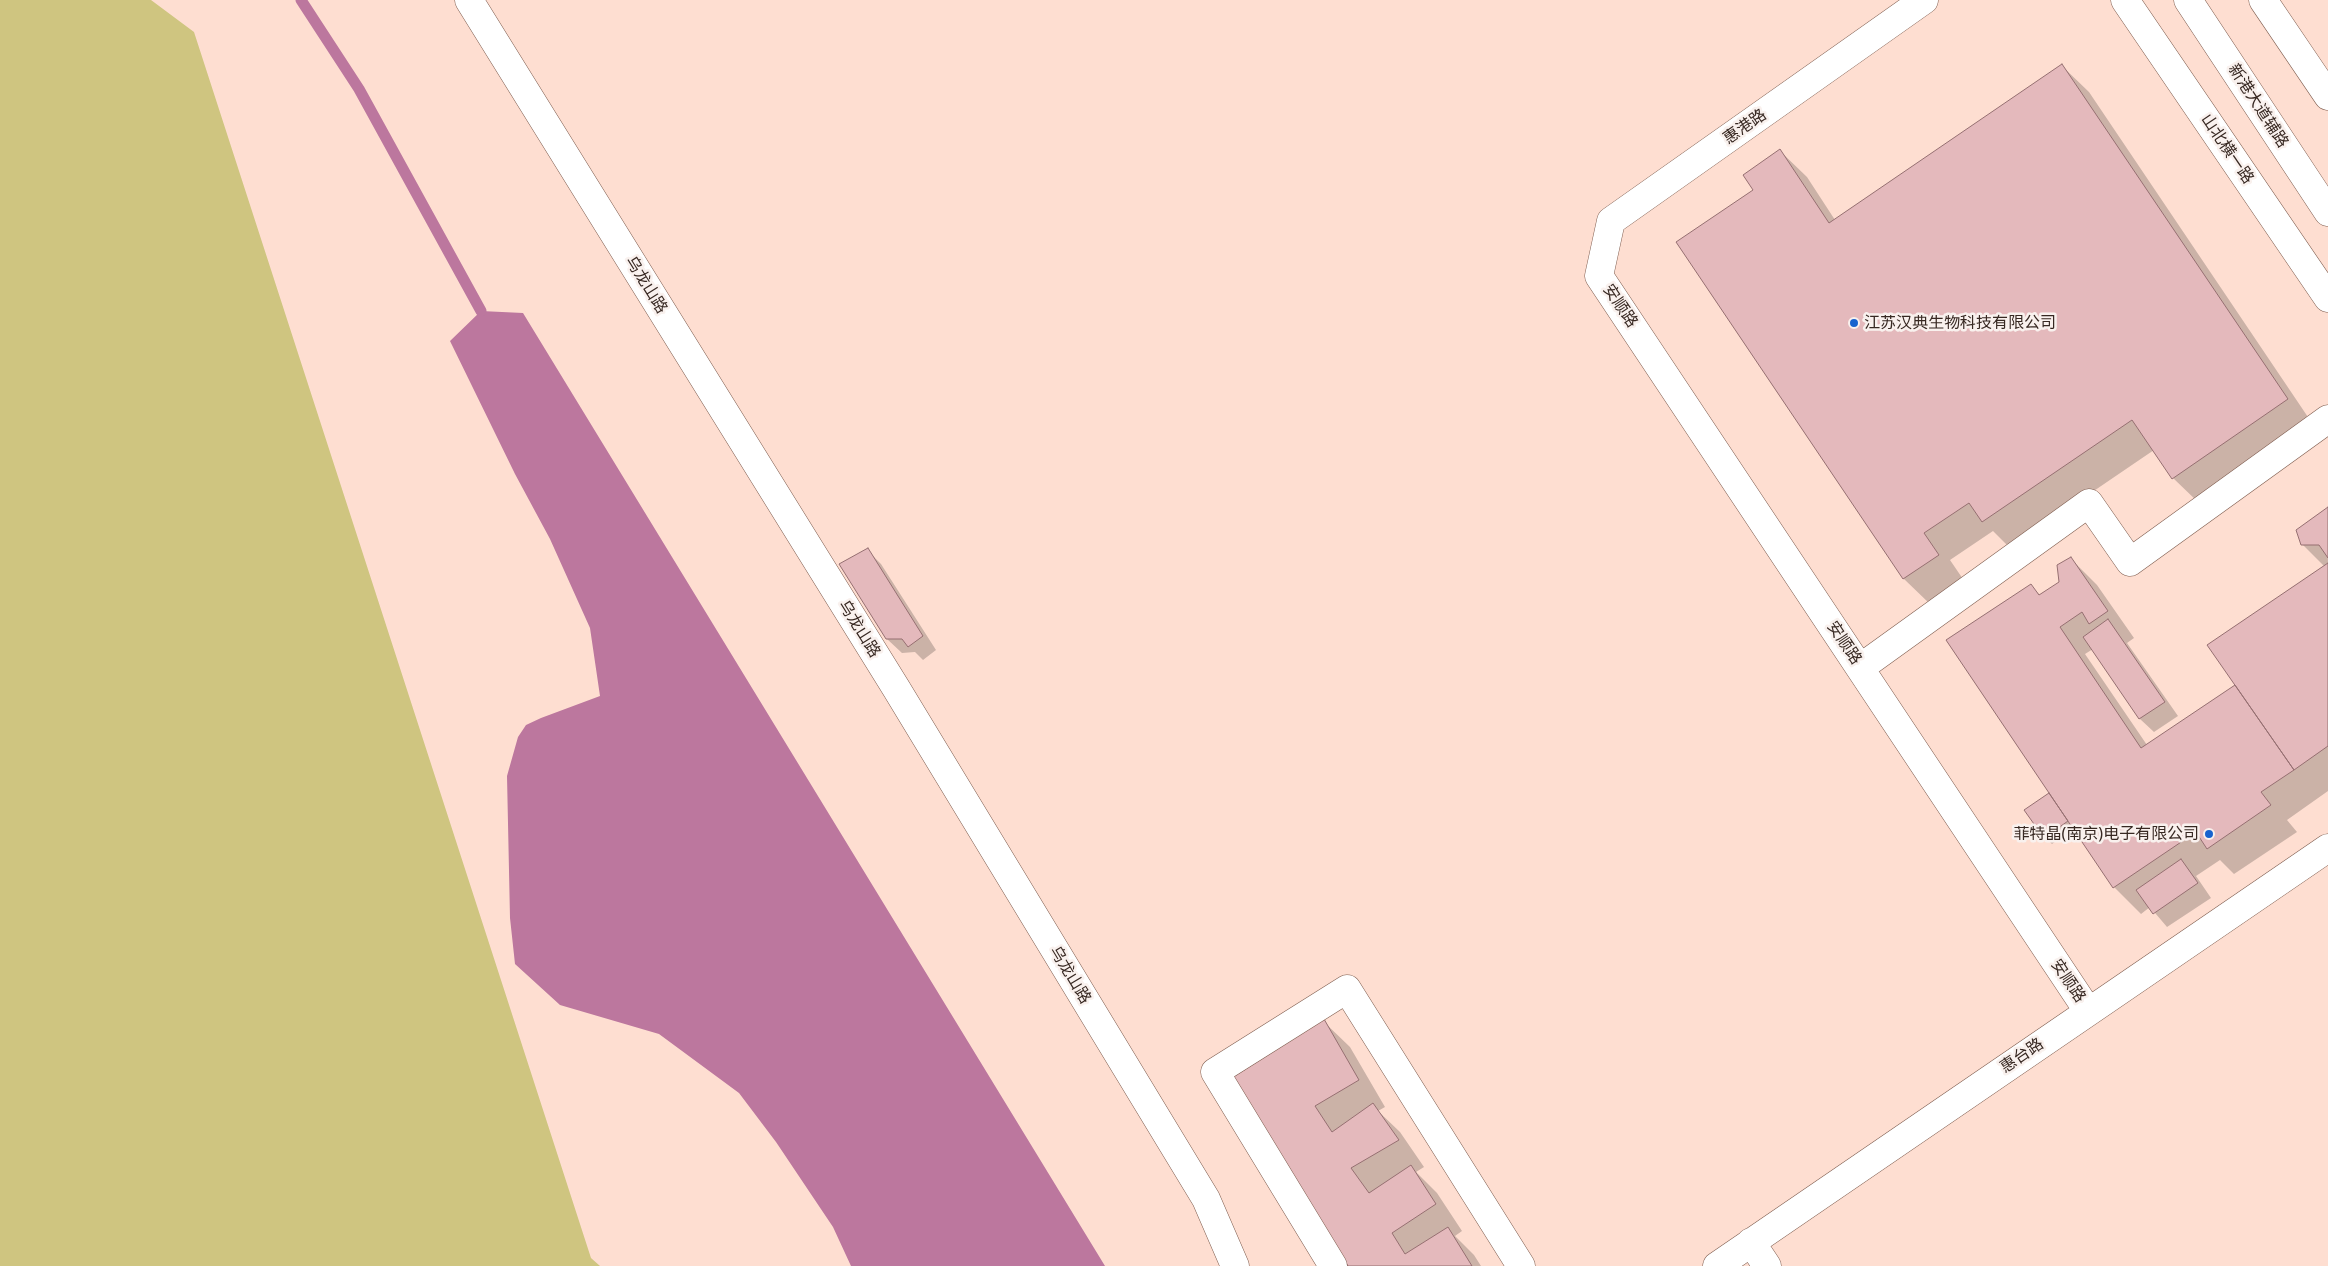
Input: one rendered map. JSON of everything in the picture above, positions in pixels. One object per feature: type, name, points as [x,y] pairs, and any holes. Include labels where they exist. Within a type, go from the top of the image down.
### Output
[{"type":"street","name":"乌龙山路","points":[[469,0],[896,688],[1206,1199],[1235,1266]]},
{"type":"street","name":"惠港路","points":[[1600,276],[1611,222],[1924,0]]},
{"type":"street","name":"山北横一路","points":[[2125,0],[2328,298]]},
{"type":"street","name":"新港大道辅路","points":[[2188,0],[2328,212]]},
{"type":"street","points":[[2263,0],[2328,96]]},
{"type":"street","name":"安顺路","points":[[1600,276],[2088,1011]]},
{"type":"street","points":[[1860,668],[2089,504],[2130,562],[2328,420]]},
{"type":"street","name":"惠台路","points":[[1717,1266],[2328,848]]},
{"type":"street","points":[[1333,1266],[1215,1072],[1347,989],[1521,1266]]},
{"type":"street","points":[[1751,1242],[1767,1266]]},
{"type":"shaded area","points":[[0,0],[151,0],[194,32],[591,1258],[600,1266],[0,1266]]},
{"type":"shaded area","points":[[481,311],[523,313],[1105,1266],[851,1266],[833,1227],[776,1142],[739,1093],[659,1034],[560,1005],[515,964],[510,918],[507,776],[518,737],[526,725],[600,696],[590,628],[550,539],[515,474],[450,341]]},
{"type":"building","points":[[2062,64],[2288,399],[2172,479],[2132,420],[1982,522],[1969,503],[1924,533],[1939,555],[1903,579],[1676,242],[1753,190],[1743,175],[1780,149],[1829,223]]},
{"type":"building","points":[[2328,507],[2328,558],[2319,545],[2301,545],[2296,530]]},
{"type":"building","points":[[868,548],[923,636],[908,647],[902,639],[886,639],[839,564]]},
{"type":"building","points":[[2071,557],[2108,611],[2089,624],[2082,612],[2060,627],[2141,748],[2235,685],[2294,770],[2261,792],[2271,805],[2207,849],[2196,832],[2113,888],[1946,640],[2031,584],[2039,595],[2059,582],[2057,565]]},
{"type":"building","points":[[2328,563],[2328,746],[2294,770],[2207,645]]},
{"type":"building","points":[[2108,619],[2165,702],[2139,719],[2083,637]]},
{"type":"building","points":[[2049,793],[2068,821],[2044,838],[2024,810]]},
{"type":"building","points":[[2181,859],[2198,883],[2153,914],[2136,890]]},
{"type":"building","points":[[1324,1019],[1359,1080],[1315,1106],[1332,1132],[1373,1103],[1399,1140],[1351,1168],[1369,1193],[1411,1165],[1436,1204],[1392,1233],[1405,1254],[1448,1227],[1472,1266],[1348,1266],[1233,1077]]},
{"type":"waterway","points":[[301,0],[359,89],[481,311]]},
{"type":"place","name":"江苏汉典生物科技有限公司","points":[[1854,323]]},
{"type":"place","name":"菲特晶(南京)电子有限公司","points":[[2209,834]]}]
